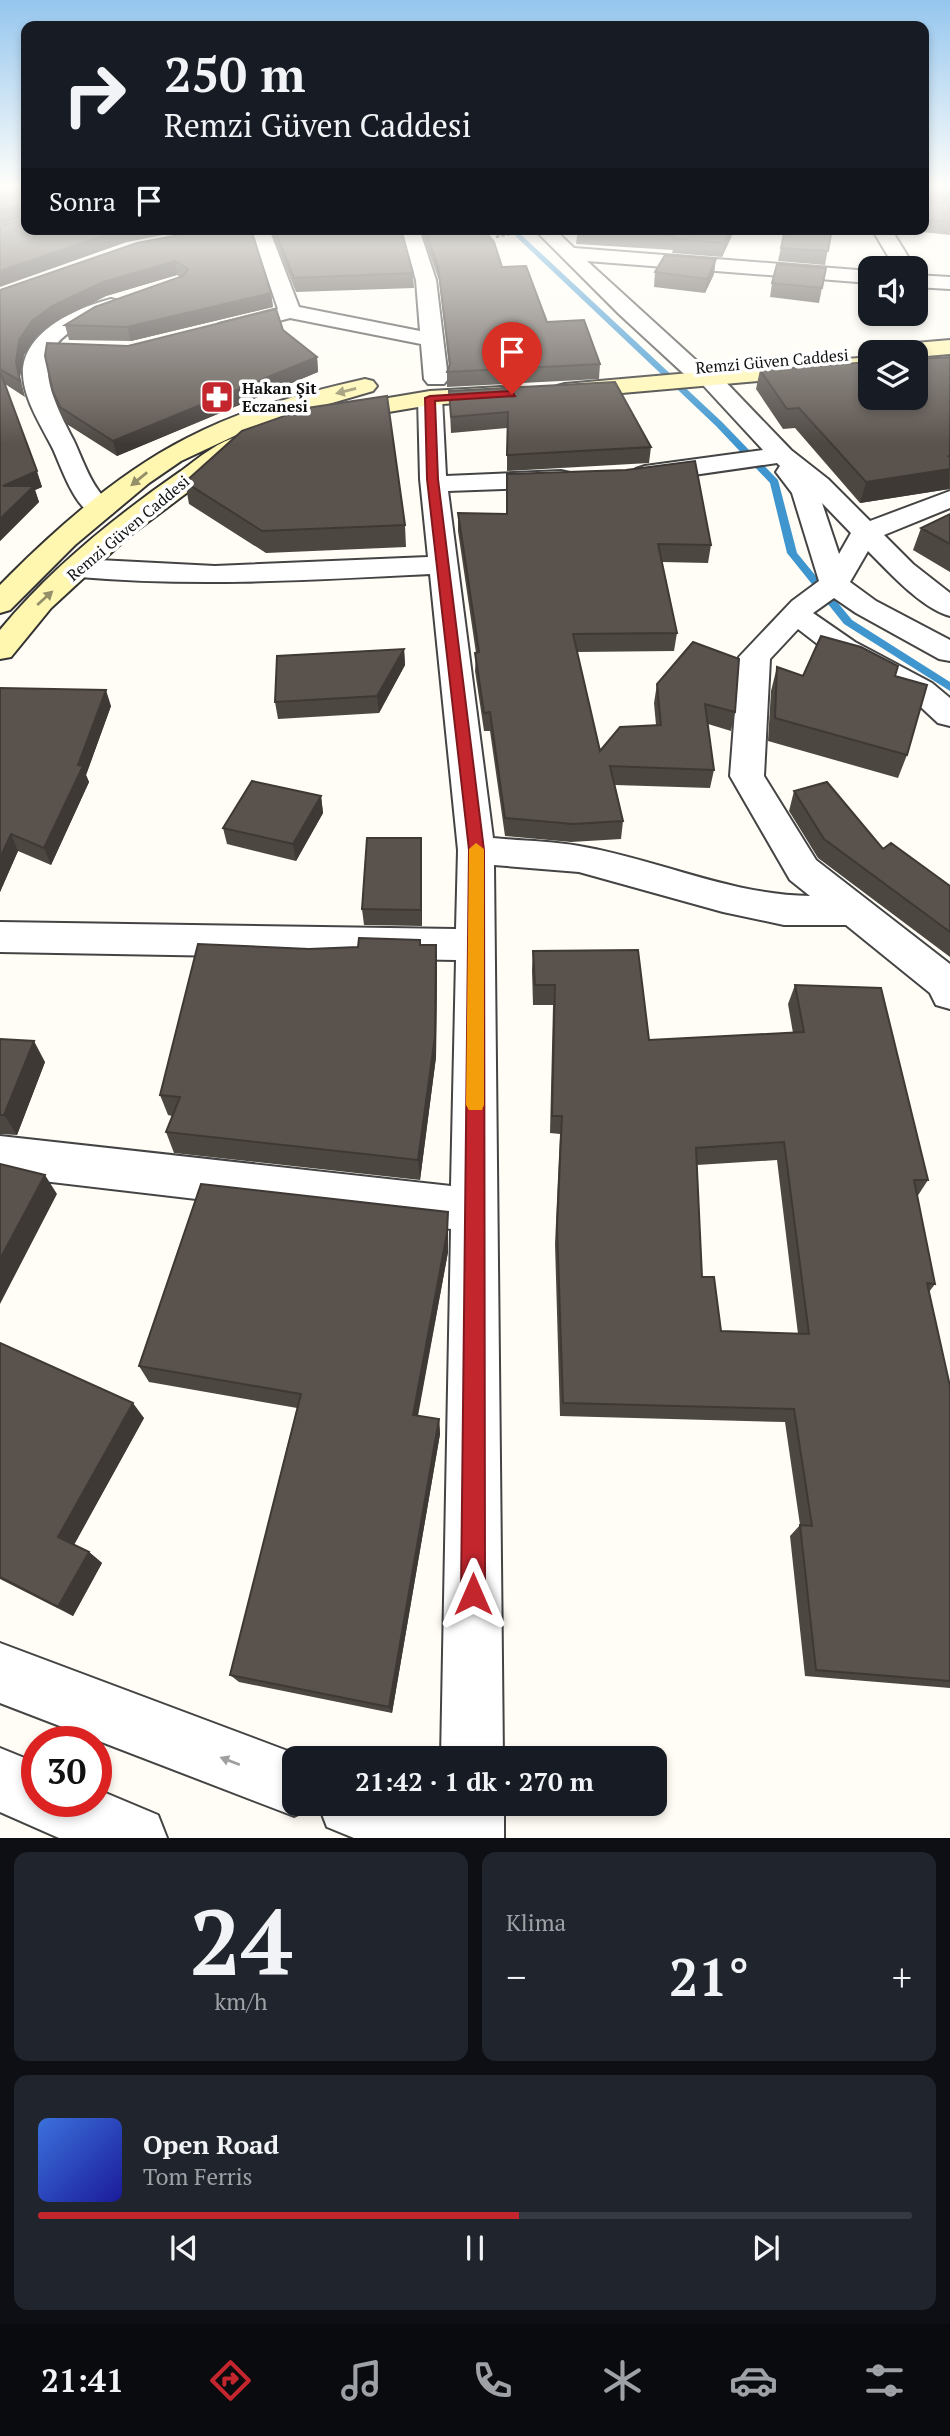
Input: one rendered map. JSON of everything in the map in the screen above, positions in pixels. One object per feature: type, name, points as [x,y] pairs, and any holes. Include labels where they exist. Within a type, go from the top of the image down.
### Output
[{"type":"main road","points":[[928,349],[950,347]]},
{"type":"main road","name":"Remzi Güven Caddesi","points":[[3,595],[62,541],[148,472],[240,422],[293,404],[364,387],[433,389],[641,379],[858,355]]},
{"type":"main road","points":[[928,359],[950,357]]},
{"type":"main road","name":"Remzi Güven Caddesi","points":[[691,374],[858,365]]},
{"type":"main road","name":"Remzi Güven Caddesi","points":[[0,650],[24,617],[79,568],[170,490],[235,445],[304,419],[433,389]]},
{"type":"street","points":[[276,273],[290,312]]},
{"type":"street","points":[[424,273],[432,340],[433,484],[476,850],[472,1746]]},
{"type":"street","points":[[589,273],[691,374],[783,457],[819,485],[903,570],[950,607]]},
{"type":"street","points":[[815,273],[858,276]]},
{"type":"street","points":[[928,282],[950,283]]},
{"type":"street","points":[[81,296],[103,308]]},
{"type":"street","points":[[103,509],[93,502],[33,374],[40,348],[83,314],[128,300]]},
{"type":"street","points":[[212,333],[290,312],[432,340]]},
{"type":"street","points":[[40,348],[65,350]]},
{"type":"street","points":[[624,477],[783,457]]},
{"type":"street","points":[[783,457],[786,467],[805,492],[815,598],[844,649],[921,690],[950,715]]},
{"type":"street","points":[[433,484],[583,478]]},
{"type":"street","points":[[950,499],[866,532],[815,598],[755,657],[747,776],[803,870],[947,984],[950,993]]},
{"type":"street","points":[[79,568],[132,574],[269,573],[443,565]]},
{"type":"street","points":[[815,598],[866,607],[950,652]]},
{"type":"street","points":[[476,850],[579,859],[723,898],[784,910],[854,911]]},
{"type":"street","points":[[0,937],[476,945]]},
{"type":"street","points":[[0,1156],[475,1210]]},
{"type":"street","points":[[0,1673],[282,1779]]},
{"type":"street","points":[[0,1780],[21,1789]]},
{"type":"street","points":[[383,1816],[443,1838]]},
{"type":"street","points":[[472,1816],[472,1838]]},
{"type":"street","points":[[86,1817],[135,1838]]},
{"type":"building","points":[[50,273],[135,273],[103,282],[52,306],[32,321],[19,340],[16,362],[20,381],[0,369],[0,290]]},
{"type":"building","points":[[185,273],[265,273],[271,293],[127,327],[65,325],[95,307],[183,276]]},
{"type":"building","points":[[292,273],[413,273],[294,278]]},
{"type":"building","points":[[439,273],[529,273],[547,322],[584,320],[600,364],[447,372],[450,364]]},
{"type":"building","points":[[661,273],[710,273],[707,279]]},
{"type":"building","points":[[775,273],[825,273],[822,288],[772,283]]},
{"type":"building","points":[[276,309],[283,330],[317,357],[113,441],[60,407],[53,392],[45,356],[47,343],[128,346]]},
{"type":"building","points":[[950,357],[950,469],[866,482],[799,408],[787,409],[760,370],[858,363],[858,410],[928,410],[928,358]]},
{"type":"building","points":[[0,371],[37,471],[3,486],[34,486],[0,519]]},
{"type":"building","points":[[615,382],[651,447],[507,455],[508,412],[451,417],[449,391]]},
{"type":"building","points":[[387,396],[405,525],[262,531],[185,482],[242,431],[307,408]]},
{"type":"building","points":[[695,461],[711,545],[658,544],[677,633],[573,634],[600,751],[620,727],[661,725],[657,684],[693,642],[739,659],[735,712],[705,704],[714,770],[610,766],[623,821],[573,824],[505,818],[490,712],[484,713],[475,653],[479,652],[458,513],[507,514],[507,474],[626,470]]},
{"type":"building","points":[[950,514],[950,544],[921,528]]},
{"type":"building","points":[[821,636],[861,647],[898,666],[895,676],[927,685],[907,755],[775,718],[777,667],[803,676]]},
{"type":"building","points":[[404,649],[377,696],[275,702],[277,656]]},
{"type":"building","points":[[0,688],[106,690],[78,765],[83,766],[44,848],[11,834],[0,858]]},
{"type":"building","points":[[252,781],[321,796],[293,844],[223,828]]},
{"type":"building","points":[[827,782],[883,849],[891,843],[950,886],[950,932],[824,839],[794,791]]},
{"type":"building","points":[[367,838],[421,838],[421,910],[362,909]]},
{"type":"building","points":[[359,938],[420,940],[420,945],[436,945],[435,1036],[418,1160],[166,1132],[180,1097],[160,1095],[198,944],[309,949],[358,947]]},
{"type":"building","points":[[638,950],[649,1040],[804,1032],[795,985],[881,988],[928,1180],[914,1180],[935,1284],[927,1283],[950,1386],[950,1681],[816,1670],[800,1525],[812,1526],[794,1409],[563,1403],[557,1227],[562,1116],[552,1116],[555,985],[535,985],[533,951]],"holes":[[[784,1142],[809,1334],[721,1331],[714,1277],[702,1277],[696,1148]]]},
{"type":"building","points":[[0,1039],[34,1041],[4,1115],[0,1115]]},
{"type":"building","points":[[0,1164],[45,1175],[0,1259]]},
{"type":"building","points":[[201,1184],[448,1212],[447,1233],[413,1415],[439,1419],[389,1707],[230,1675],[301,1394],[139,1366]]},
{"type":"building","points":[[0,1343],[133,1403],[58,1537],[89,1552],[58,1607],[0,1577]]},
{"type":"waterway","points":[[558,273],[719,424],[775,482],[792,553],[848,622],[950,687]]},
{"type":"slow traffic","points":[[475,1105],[476,849]]},
{"type":"place","name":"Hakan Şit Eczanesi","points":[[217,397]]},
{"type":"route","points":[[473,1594],[476,850],[433,479],[430,398],[512,394]]}]
